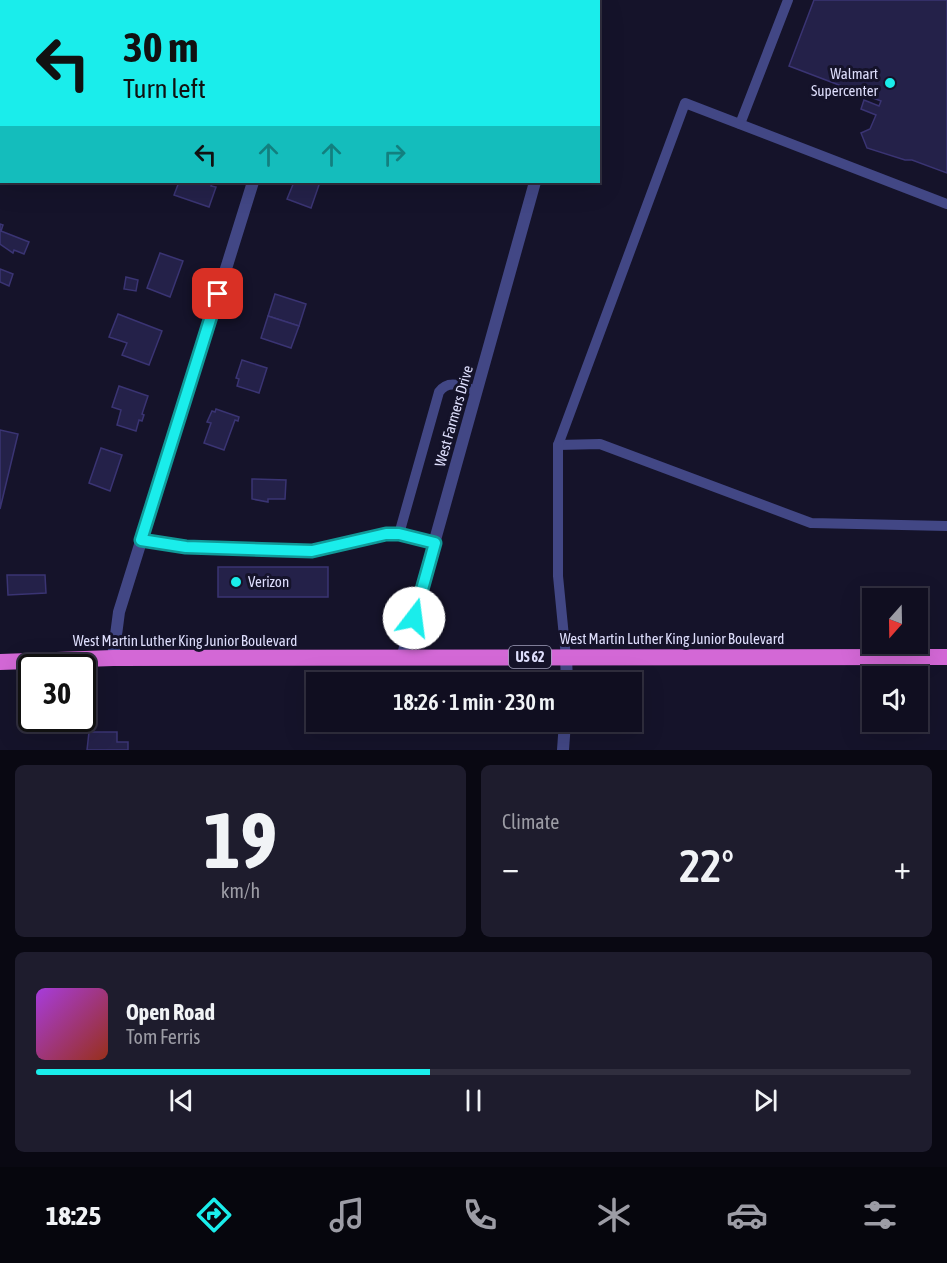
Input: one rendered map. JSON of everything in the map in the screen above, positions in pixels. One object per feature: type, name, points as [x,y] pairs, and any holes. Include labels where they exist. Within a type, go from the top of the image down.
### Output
[{"type":"highway","name":"West Martin Luther King Junior Boulevard","points":[[0,662],[113,658],[947,657]]},
{"type":"street","points":[[113,658],[119,612],[253,183]]},
{"type":"street","name":"West Farmers Drive","points":[[402,658],[535,183]]},
{"type":"street","points":[[566,657],[567,672]]},
{"type":"street","points":[[563,750],[564,732]]},
{"type":"lane","points":[[740,124],[788,0]]},
{"type":"lane","points":[[566,657],[558,576],[558,445],[685,103],[947,204]]},
{"type":"lane","points":[[399,534],[439,392],[443,386],[451,383],[477,391]]},
{"type":"lane","points":[[558,445],[600,444],[811,523],[947,526]]},
{"type":"lane","points":[[141,540],[186,547],[312,551],[386,534],[399,534],[435,543]]},
{"type":"building","name":"Walmart Supercenter","points":[[814,0],[947,0],[947,173],[912,160],[905,160],[867,148],[861,133],[870,129],[876,115],[861,109],[864,100],[879,106],[881,101],[789,66]]},
{"type":"building","points":[[179,183],[212,183],[211,186],[216,187],[209,207],[174,195]]},
{"type":"building","points":[[294,183],[320,183],[311,208],[287,199]]},
{"type":"building","points":[[0,224],[3,225],[1,231],[29,242],[24,254],[14,250],[13,253],[0,244]]},
{"type":"building","points":[[160,253],[183,261],[170,297],[147,288]]},
{"type":"building","points":[[0,269],[13,274],[9,286],[0,282]]},
{"type":"building","points":[[126,277],[138,280],[136,291],[124,289]]},
{"type":"building","points":[[275,294],[306,304],[299,326],[268,316]]},
{"type":"building","points":[[118,314],[162,331],[149,365],[122,355],[127,343],[109,337]]},
{"type":"building","points":[[268,316],[299,326],[291,348],[261,338]]},
{"type":"building","points":[[242,360],[267,368],[259,393],[237,386],[239,379],[236,378]]},
{"type":"building","points":[[119,386],[148,396],[142,421],[139,420],[136,431],[117,425],[121,410],[112,407]]},
{"type":"building","points":[[216,409],[239,417],[238,421],[235,420],[224,450],[204,443],[211,423],[207,422],[212,411],[215,412]]},
{"type":"building","points":[[0,430],[18,434],[0,509]]},
{"type":"building","points":[[101,448],[122,455],[110,491],[89,483]]},
{"type":"building","points":[[252,479],[286,480],[285,499],[268,499],[268,502],[252,499]]},
{"type":"building","points":[[218,567],[328,567],[328,597],[218,597]]},
{"type":"building","points":[[7,575],[45,575],[46,593],[8,595]]},
{"type":"building","points":[[89,732],[117,732],[117,742],[128,742],[128,750],[87,750]]},
{"type":"place","name":"Walmart Supercenter","points":[[890,83]]},
{"type":"place","name":"Verizon","points":[[236,582]]},
{"type":"route","points":[[218,294],[141,540],[186,547],[312,551],[386,534],[399,534],[435,543],[414,618]]}]
